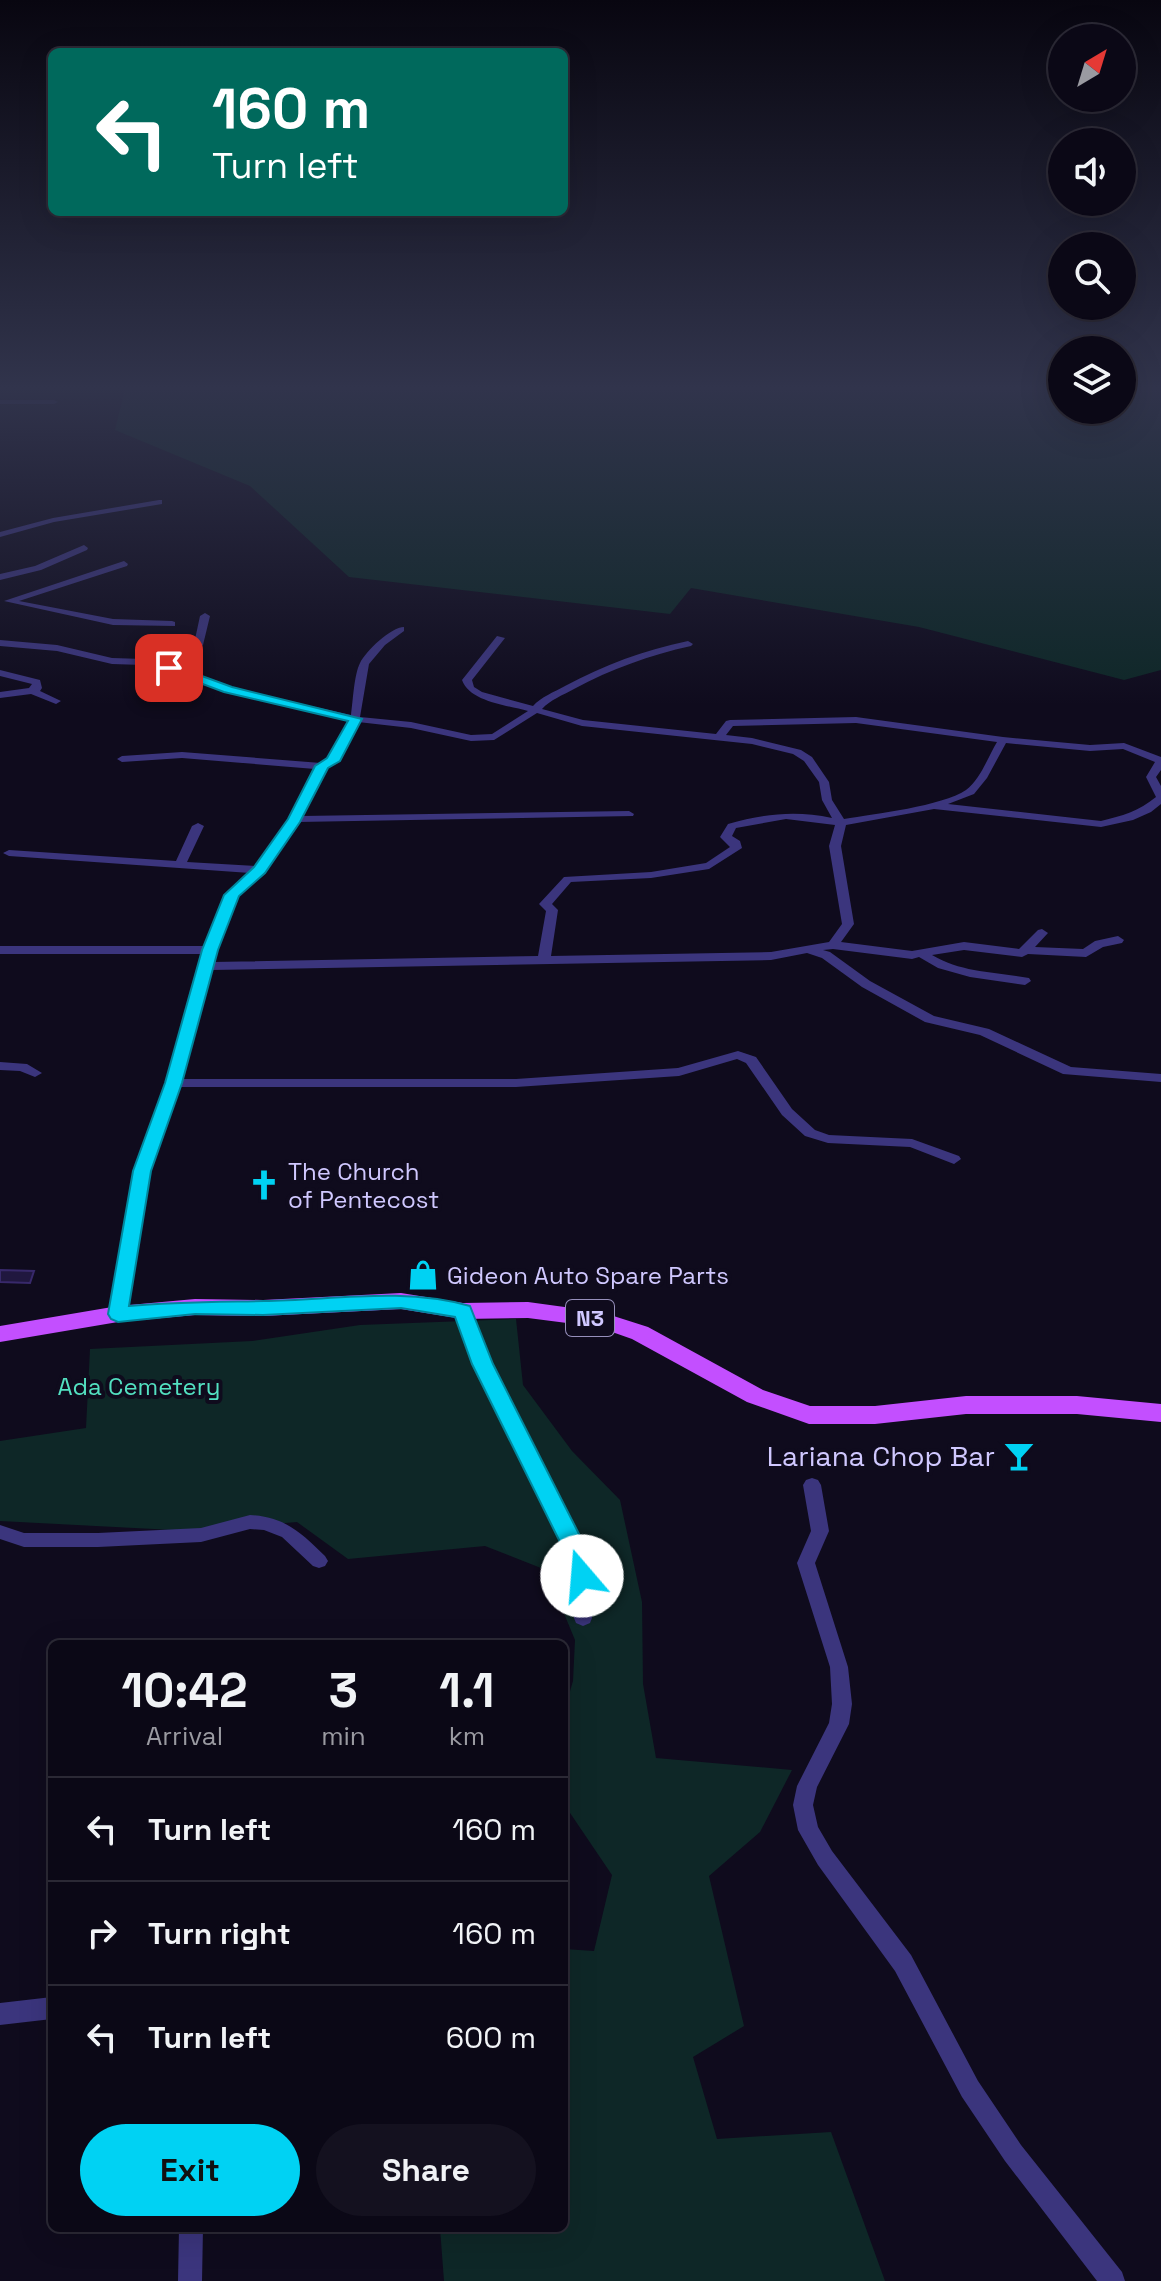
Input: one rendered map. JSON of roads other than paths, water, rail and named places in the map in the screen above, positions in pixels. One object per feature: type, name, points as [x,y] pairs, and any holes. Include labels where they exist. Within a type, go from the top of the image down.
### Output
[{"type":"main road","name":"N3","points":[[0,1334],[118,1314],[195,1307],[263,1308],[401,1301],[463,1311],[528,1310],[601,1320],[640,1333],[755,1396],[809,1415],[875,1415],[966,1405],[1077,1405],[1161,1413]]},
{"type":"street","points":[[0,535],[53,520],[159,502]]},
{"type":"street","points":[[0,577],[38,568],[70,551],[84,548]]},
{"type":"street","points":[[4,603],[124,564]]},
{"type":"street","points":[[4,603],[113,622],[172,624]]},
{"type":"street","points":[[169,668],[198,645],[205,616]]},
{"type":"street","points":[[122,759],[182,755],[322,766],[333,761],[355,719],[364,664],[382,643],[401,629]]},
{"type":"street","points":[[500,638],[467,680],[470,689],[534,711],[617,729],[752,741],[805,756],[824,782],[827,800],[841,823],[835,846],[848,924],[833,945]]},
{"type":"street","points":[[0,643],[37,645],[112,661],[144,662],[228,690],[355,719],[402,724],[471,738],[494,737],[541,703],[609,666],[651,650],[688,644]]},
{"type":"street","points":[[0,673],[37,682],[37,688],[32,691],[0,695]]},
{"type":"street","points":[[32,691],[56,701]]},
{"type":"street","points":[[718,738],[730,723],[856,720],[1003,740],[1090,748],[1124,746],[1161,762],[1151,777],[1161,798],[1147,810],[1129,818],[1101,824],[934,806]]},
{"type":"street","points":[[544,960],[552,910],[545,904],[568,879],[651,875],[709,866],[736,848],[736,843],[726,837],[732,826],[754,818],[790,814],[841,823],[934,806],[970,792],[982,778],[1003,740]]},
{"type":"street","points":[[118,1314],[142,1171],[173,1083],[210,950],[232,895],[260,870],[295,819],[322,766]]},
{"type":"street","points":[[295,819],[629,814]]},
{"type":"street","points":[[181,863],[198,826]]},
{"type":"street","points":[[9,853],[260,870]]},
{"type":"street","points":[[1028,950],[1042,933]]},
{"type":"street","points":[[206,966],[703,959],[812,951],[833,945],[892,954],[922,954],[964,946],[1013,953],[1028,950],[1086,953],[1099,944],[1118,940]]},
{"type":"street","points":[[0,950],[210,950]]},
{"type":"street","points":[[812,951],[826,955],[866,984],[930,1019],[984,1032],[1068,1071],[1161,1078]]},
{"type":"street","points":[[922,954],[934,962],[972,974],[1025,981]]},
{"type":"street","points":[[173,1083],[516,1083],[679,1072],[738,1055],[751,1060],[787,1112],[810,1133],[828,1139],[912,1143],[954,1159]]},
{"type":"street","points":[[0,1066],[22,1067],[35,1073]]},
{"type":"street","points":[[463,1311],[482,1364],[571,1540],[582,1576],[583,1618]]},
{"type":"street","points":[[812,1485],[820,1531],[806,1563],[839,1667],[842,1704],[839,1724],[807,1786],[803,1805],[808,1830],[825,1858],[903,1963],[970,2089],[1013,2153],[1113,2281]]},
{"type":"street","points":[[0,1532],[24,1540],[98,1540],[201,1535],[250,1522],[265,1523],[288,1532],[319,1561]]},
{"type":"street","points":[[0,2014],[48,2008]]},
{"type":"street","points":[[190,2281],[191,2232]]},
{"type":"place","name":"The Church of Pentecost","points":[[264,1185]]},
{"type":"place","name":"Gideon Auto Spare Parts","points":[[423,1275]]},
{"type":"place","name":"Lariana Chop Bar","points":[[1019,1456]]},
{"type":"park label","name":"Ada Cemetery","points":[[139,1386]]}]
